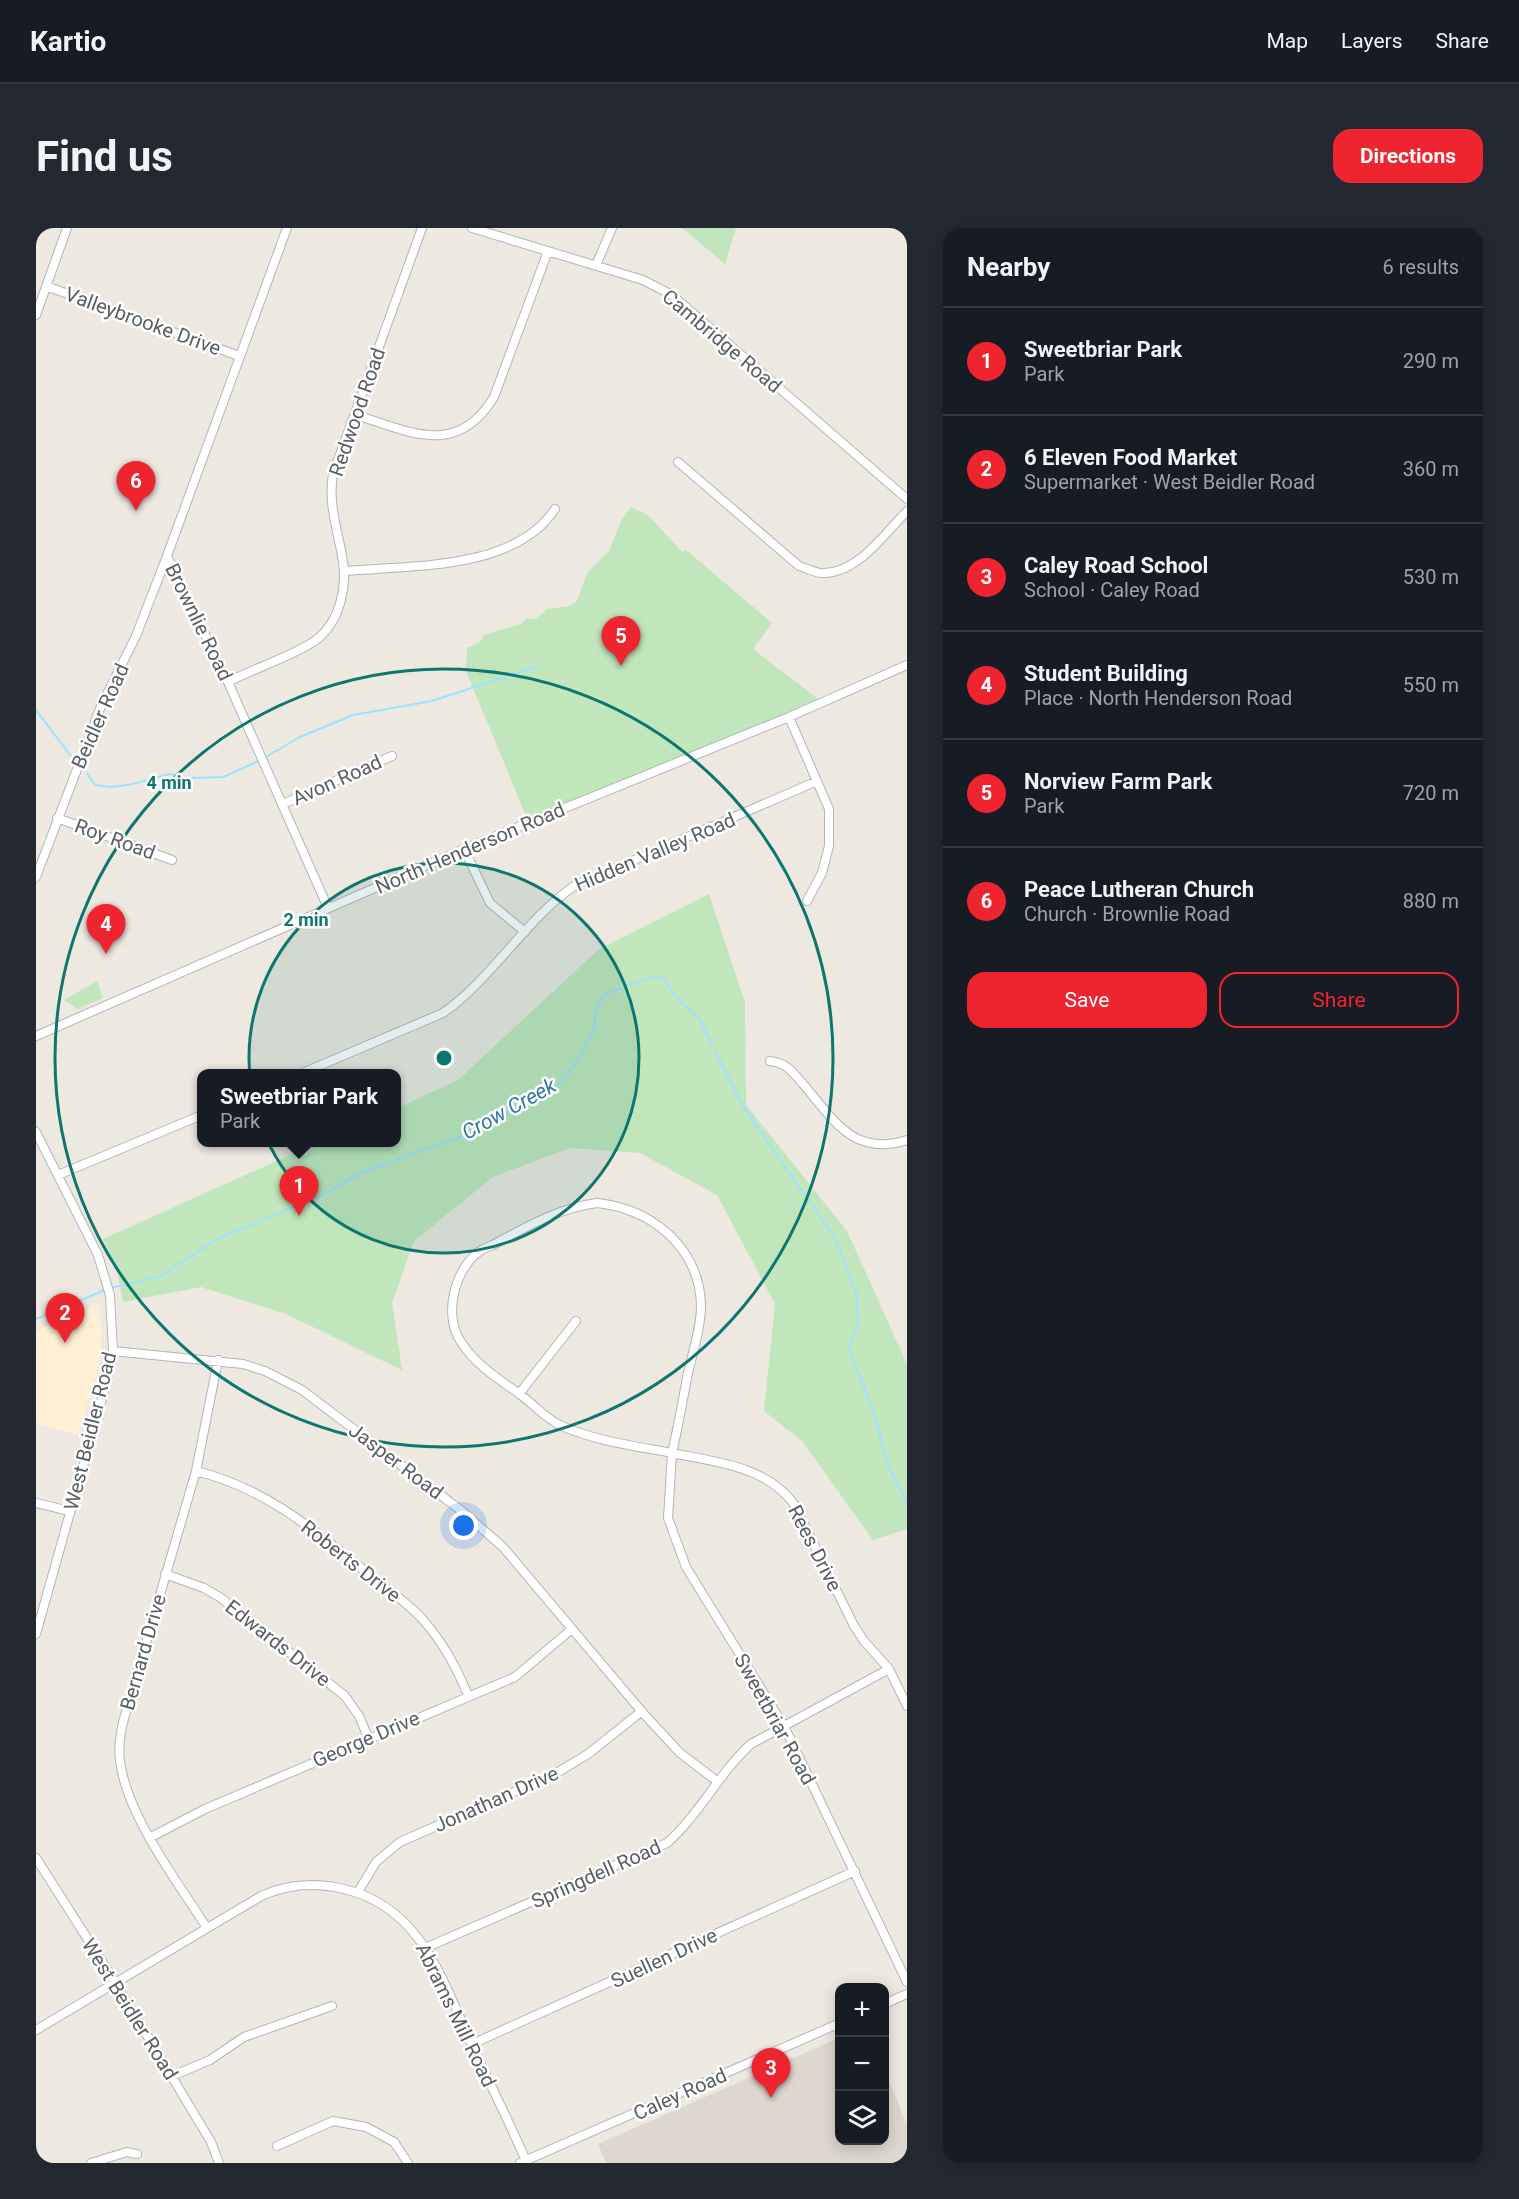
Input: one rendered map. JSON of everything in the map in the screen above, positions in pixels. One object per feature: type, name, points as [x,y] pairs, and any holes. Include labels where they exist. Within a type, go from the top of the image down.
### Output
[{"type":"street","points":[[36,315],[67,228]]},
{"type":"street","name":"Brownlie Road","points":[[287,228],[167,556],[228,682],[328,909]]},
{"type":"street","name":"Redwood Road","points":[[228,682],[316,640],[329,625],[340,604],[345,571],[330,494],[333,474],[422,228]]},
{"type":"street","name":"Cambridge Road","points":[[472,228],[643,280],[672,296],[907,499]]},
{"type":"street","points":[[596,265],[612,228]]},
{"type":"street","points":[[356,415],[425,437],[453,432],[475,422],[494,397],[548,251]]},
{"type":"street","name":"Valleybrooke Drive","points":[[46,286],[239,356]]},
{"type":"street","points":[[678,462],[798,566],[821,573],[840,570],[857,561],[907,511]]},
{"type":"street","points":[[345,571],[455,563],[476,557],[500,549],[544,526],[555,509]]},
{"type":"street","name":"Beidler Road","points":[[36,877],[101,706],[136,636],[167,556]]},
{"type":"street","name":"North Henderson Road","points":[[36,1036],[464,849],[789,717],[907,665]]},
{"type":"street","points":[[789,717],[815,782],[829,809],[829,846],[822,873],[807,901]]},
{"type":"street","name":"Avon Road","points":[[283,804],[392,756]]},
{"type":"street","name":"Hidden Valley Road","points":[[312,1069],[443,1013],[463,999],[561,894],[582,882],[815,782]]},
{"type":"street","name":"Roy Road","points":[[57,818],[172,860]]},
{"type":"street","points":[[464,849],[490,903],[525,932]]},
{"type":"street","points":[[770,1060],[788,1066],[842,1129],[856,1139],[882,1145],[907,1140]]},
{"type":"street","points":[[58,1176],[197,1117]]},
{"type":"street","name":"West Beidler Road","points":[[36,1132],[98,1255],[110,1295],[113,1351],[103,1395],[36,1634]]},
{"type":"street","name":"Sweetbriar Road","points":[[519,1394],[487,1371],[460,1341],[452,1320],[453,1300],[458,1281],[469,1261],[480,1251],[551,1214],[597,1203],[622,1207],[651,1220],[671,1235],[690,1264],[697,1283],[701,1306],[695,1347],[672,1453],[668,1518],[677,1546],[693,1579],[784,1726],[907,1982]]},
{"type":"street","points":[[519,1394],[576,1321]]},
{"type":"street","name":"Jasper Road","points":[[113,1351],[218,1360],[266,1371],[302,1390],[464,1512],[503,1547],[680,1753],[718,1782]]},
{"type":"street","name":"Bernard Drive","points":[[207,1928],[135,1810],[126,1787],[120,1760],[121,1735],[196,1471],[218,1360]]},
{"type":"street","name":"Rees Drive","points":[[519,1394],[558,1424],[578,1433],[736,1467],[769,1480],[783,1489],[794,1504],[853,1624],[864,1641],[889,1669],[907,1706]]},
{"type":"street","name":"Roberts Drive","points":[[196,1471],[230,1479],[270,1500],[384,1586],[423,1619],[453,1660],[468,1695]]},
{"type":"street","points":[[36,1503],[69,1511]]},
{"type":"street","name":"Edwards Drive","points":[[165,1574],[204,1587],[341,1692],[359,1716],[368,1737]]},
{"type":"street","name":"George Drive","points":[[151,1836],[205,1809],[368,1737],[515,1677],[572,1629]]},
{"type":"street","name":"Springdell Road","points":[[425,1948],[667,1843],[691,1821],[718,1782],[751,1744],[889,1669]]},
{"type":"street","name":"Jonathan Drive","points":[[358,1892],[376,1862],[400,1842],[569,1767],[642,1711]]},
{"type":"street","name":"West Beidler Road","points":[[36,1858],[172,2076],[211,2142],[219,2163]]},
{"type":"street","name":"Suellen Drive","points":[[472,2044],[855,1871]]},
{"type":"street","name":"Abrams Mill Road","points":[[36,2030],[263,1895],[281,1888],[311,1884],[358,1892],[392,1909],[410,1926],[425,1948],[472,2044],[524,2162]]},
{"type":"street","points":[[889,2002],[907,1994]]},
{"type":"street","points":[[172,2076],[210,2060],[244,2037],[332,2006]]},
{"type":"street","name":"Caley Road","points":[[524,2162],[835,2026]]},
{"type":"street","points":[[277,2146],[333,2121],[366,2127],[394,2142],[408,2163]]},
{"type":"street","points":[[91,2163],[126,2152],[137,2154]]},
{"type":"shaded area","points":[[99,1304],[102,1333],[98,1370],[78,1435],[36,1424],[36,1332],[45,1326]]},
{"type":"shaded area","points":[[835,2040],[835,2145],[889,2145],[889,2081],[907,2125],[907,2163],[606,2163],[598,2144]]},
{"type":"green space","points":[[682,228],[736,228],[725,264]]},
{"type":"green space","points":[[631,507],[649,516],[682,552],[685,549],[772,623],[753,649],[822,702],[529,823],[466,671],[467,648],[481,641],[483,635],[521,624],[526,619],[535,619],[548,609],[570,606],[577,601],[587,573],[609,551],[621,521]]},
{"type":"green space","points":[[709,894],[745,1003],[746,1105],[847,1231],[907,1364],[907,1529],[873,1540],[803,1442],[764,1411],[775,1304],[717,1195],[640,1153],[570,1148],[493,1177],[414,1241],[392,1303],[402,1370],[286,1314],[201,1287],[123,1302],[117,1271],[103,1239],[308,1147],[401,1147],[401,1106],[458,1080],[599,949]]},
{"type":"green space","points":[[97,981],[103,998],[77,1009],[64,1000]]},
{"type":"waterway","points":[[264,758],[300,737],[353,715],[432,701],[538,666]]},
{"type":"waterway","points":[[36,710],[71,756]]},
{"type":"waterway","points":[[87,773],[95,785],[111,787],[133,784],[170,774],[188,778],[223,777],[259,761]]},
{"type":"waterway","name":"Crow Creek","points":[[110,1288],[161,1276],[219,1238],[318,1197],[365,1171],[475,1132],[560,1083],[580,1057],[593,1032],[596,1011],[604,995],[632,983],[661,976],[677,999],[700,1020],[712,1045]]},
{"type":"waterway","name":"Crow Creek","points":[[716,1053],[744,1108],[835,1238],[857,1295],[858,1325],[849,1348],[874,1414],[889,1468],[907,1503]]},
{"type":"waterway","name":"Crow Creek","points":[[36,1319],[105,1290]]},
{"type":"railway","points":[[36,236],[39,228]]},
{"type":"place","name":"Peace Lutheran Church","points":[[136,511]]},
{"type":"place","name":"Norview Farm Park","points":[[621,666]]},
{"type":"place","name":"Student Building","points":[[106,954]]},
{"type":"place","name":"Sweetbriar Park","points":[[299,1216]]},
{"type":"place","name":"6 Eleven Food Market","points":[[65,1343]]},
{"type":"place","name":"Caley Road School","points":[[771,2098]]}]
